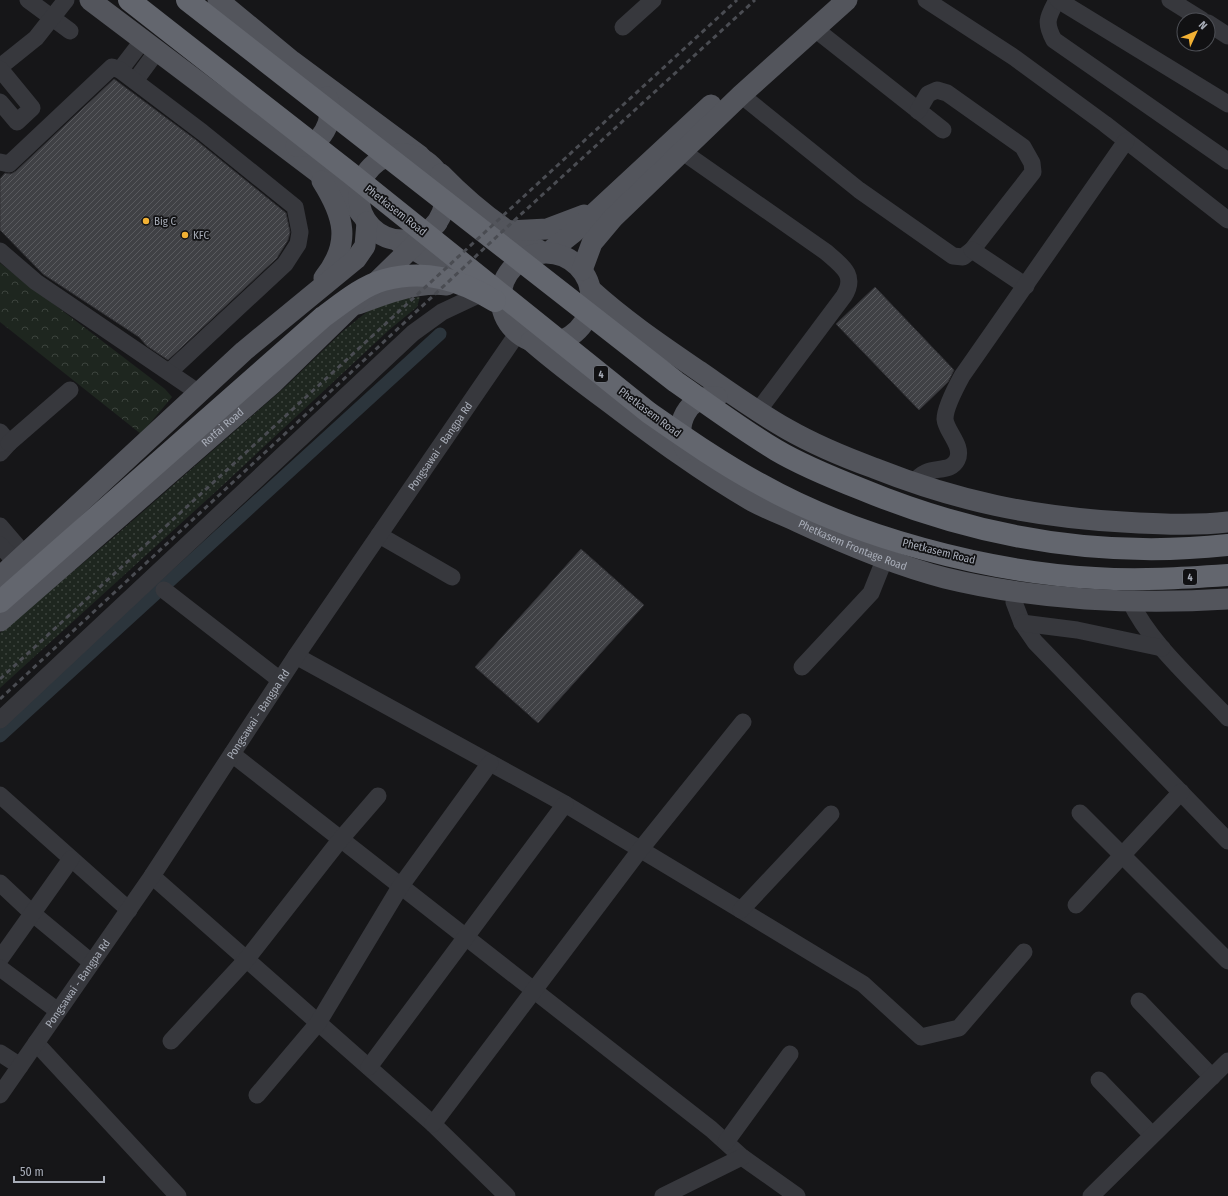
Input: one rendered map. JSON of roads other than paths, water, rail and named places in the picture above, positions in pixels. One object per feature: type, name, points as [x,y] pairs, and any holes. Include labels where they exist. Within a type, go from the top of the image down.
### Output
[{"type":"highway","name":"Phetkasem Road","points":[[129,0],[350,173],[648,412],[694,445],[760,485],[835,520],[872,533],[949,556],[1027,570],[1094,578],[1152,579],[1228,575]]},
{"type":"highway","points":[[187,0],[676,382],[728,420],[777,450],[835,478],[904,507],[979,530],[1041,542],[1102,548],[1156,549],[1228,545]]},
{"type":"highway","points":[[0,602],[25,562],[323,317],[368,287],[383,280],[427,275],[447,278],[476,289],[509,310],[648,412]]},
{"type":"main road","name":"Phetkasem Road","points":[[90,0],[350,198],[376,232],[412,248],[445,269],[519,333]]},
{"type":"main road","points":[[218,0],[292,61],[323,89],[329,100],[331,113],[328,125],[313,143],[302,147],[290,145],[253,125]]},
{"type":"main road","points":[[827,0],[573,233],[545,252],[529,255],[517,262],[508,272],[502,284],[500,298],[502,311],[519,333],[547,344],[562,340],[576,332],[586,320],[591,305],[586,280],[586,253],[599,233],[741,95],[847,0]]},
{"type":"main road","points":[[292,61],[432,166],[459,194],[507,231],[545,252],[561,255],[572,261],[586,280],[638,329],[788,430]]},
{"type":"main road","points":[[0,577],[25,562],[244,351],[361,252],[365,246],[365,219],[358,201],[359,187],[365,174],[374,163],[386,156],[400,153],[415,155],[432,166],[444,184],[446,197],[444,211],[437,223],[427,233],[414,239],[400,240],[387,238]]},
{"type":"main road","points":[[307,299],[336,260],[340,251],[342,238],[342,228],[338,211],[332,197],[316,172]]},
{"type":"main road","points":[[507,231],[547,229],[596,211]]},
{"type":"main road","name":"Rotfai Road","points":[[0,621],[273,383],[432,228]]},
{"type":"main road","points":[[352,307],[378,296],[429,285],[445,284],[472,292]]},
{"type":"main road","name":"Phetkasem Frontage Road","points":[[519,333],[639,426],[699,469],[754,502],[830,538],[945,578],[1019,592],[1172,603],[1228,599]]},
{"type":"main road","points":[[244,351],[256,346],[269,349],[274,353],[278,359],[279,372],[273,383]]},
{"type":"main road","points":[[754,502],[688,453],[682,443],[680,432],[681,420],[687,410],[694,403],[703,398],[723,398],[831,452],[914,483],[982,503],[1041,515],[1153,524],[1228,522]]},
{"type":"street","points":[[28,0],[70,32]]},
{"type":"street","points":[[0,102],[17,122],[32,108],[0,68],[36,38],[66,0]]},
{"type":"street","points":[[623,27],[654,0]]},
{"type":"street","points":[[926,0],[1015,58],[1228,220]]},
{"type":"street","points":[[1228,104],[1057,0],[1047,22],[1054,40],[1228,161]]},
{"type":"street","points":[[1170,0],[1189,12]]},
{"type":"street","points":[[815,29],[943,130]]},
{"type":"street","points":[[1216,29],[1228,36]]},
{"type":"street","points":[[120,70],[150,46]]},
{"type":"street","points":[[135,81],[150,46]]},
{"type":"street","points":[[0,162],[9,164],[112,67],[120,70],[202,132],[295,207],[299,224],[298,244],[285,264],[169,372]]},
{"type":"street","points":[[741,95],[859,190],[953,256],[963,257],[972,250],[1032,172],[1032,163],[1023,147],[947,93],[937,90],[928,94],[918,111]]},
{"type":"street","points":[[914,483],[924,472],[951,466],[958,459],[955,441],[947,426],[945,418],[955,388],[1126,141]]},
{"type":"street","points":[[683,152],[826,252],[850,277],[850,287],[844,296],[758,411]]},
{"type":"street","points":[[972,250],[1026,286]]},
{"type":"street","points":[[0,251],[36,282],[199,393]]},
{"type":"street","points":[[0,720],[413,333],[472,292]]},
{"type":"street","name":"Pongsawai - Bangpa Rd","points":[[0,1095],[152,876],[296,656],[519,333]]},
{"type":"street","points":[[3,443],[70,390]]},
{"type":"street","points":[[0,526],[25,562]]},
{"type":"street","points":[[379,535],[452,577]]},
{"type":"street","points":[[0,545],[25,562]]},
{"type":"street","points":[[802,668],[871,593],[886,558]]},
{"type":"street","points":[[164,590],[280,680]]},
{"type":"street","points":[[1019,592],[1014,602],[1022,623],[1035,642],[1228,841]]},
{"type":"street","points":[[1130,601],[1138,618],[1162,648],[1228,718]]},
{"type":"street","points":[[1022,623],[1077,630],[1162,648]]},
{"type":"street","points":[[296,656],[565,804],[863,984],[921,1037],[958,1028],[1024,952]]},
{"type":"street","points":[[434,1124],[640,850],[743,722]]},
{"type":"street","points":[[232,754],[464,938],[726,1142],[742,1157],[797,1196]]},
{"type":"street","points":[[257,1095],[318,1023],[400,887],[490,763]]},
{"type":"street","points":[[1076,905],[1181,792]]},
{"type":"street","points":[[0,795],[128,910]]},
{"type":"street","points":[[171,1041],[246,960],[340,840],[378,796]]},
{"type":"street","points":[[369,1068],[464,938],[565,804]]},
{"type":"street","points":[[1080,813],[1228,961]]},
{"type":"street","points":[[741,910],[831,814]]},
{"type":"street","points":[[0,959],[71,859]]},
{"type":"street","points":[[152,876],[434,1124],[507,1196]]},
{"type":"street","points":[[0,883],[32,913],[91,962]]},
{"type":"street","points":[[0,968],[58,1011]]},
{"type":"street","points":[[1139,1001],[1212,1077]]},
{"type":"street","points":[[36,1042],[178,1196]]},
{"type":"street","points":[[0,1053],[20,1066]]},
{"type":"street","points":[[726,1142],[790,1054]]},
{"type":"street","points":[[1091,1196],[1228,1061]]},
{"type":"street","points":[[1099,1080],[1152,1135]]},
{"type":"street","points":[[663,1196],[742,1157]]},
{"type":"waterway","points":[[0,736],[440,334]]},
{"type":"railway","points":[[0,679],[737,0]]},
{"type":"railway","points":[[0,699],[505,229],[755,0]]},
{"type":"place","name":"Big C","points":[[146,221]]},
{"type":"place","name":"KFC","points":[[185,235]]}]
